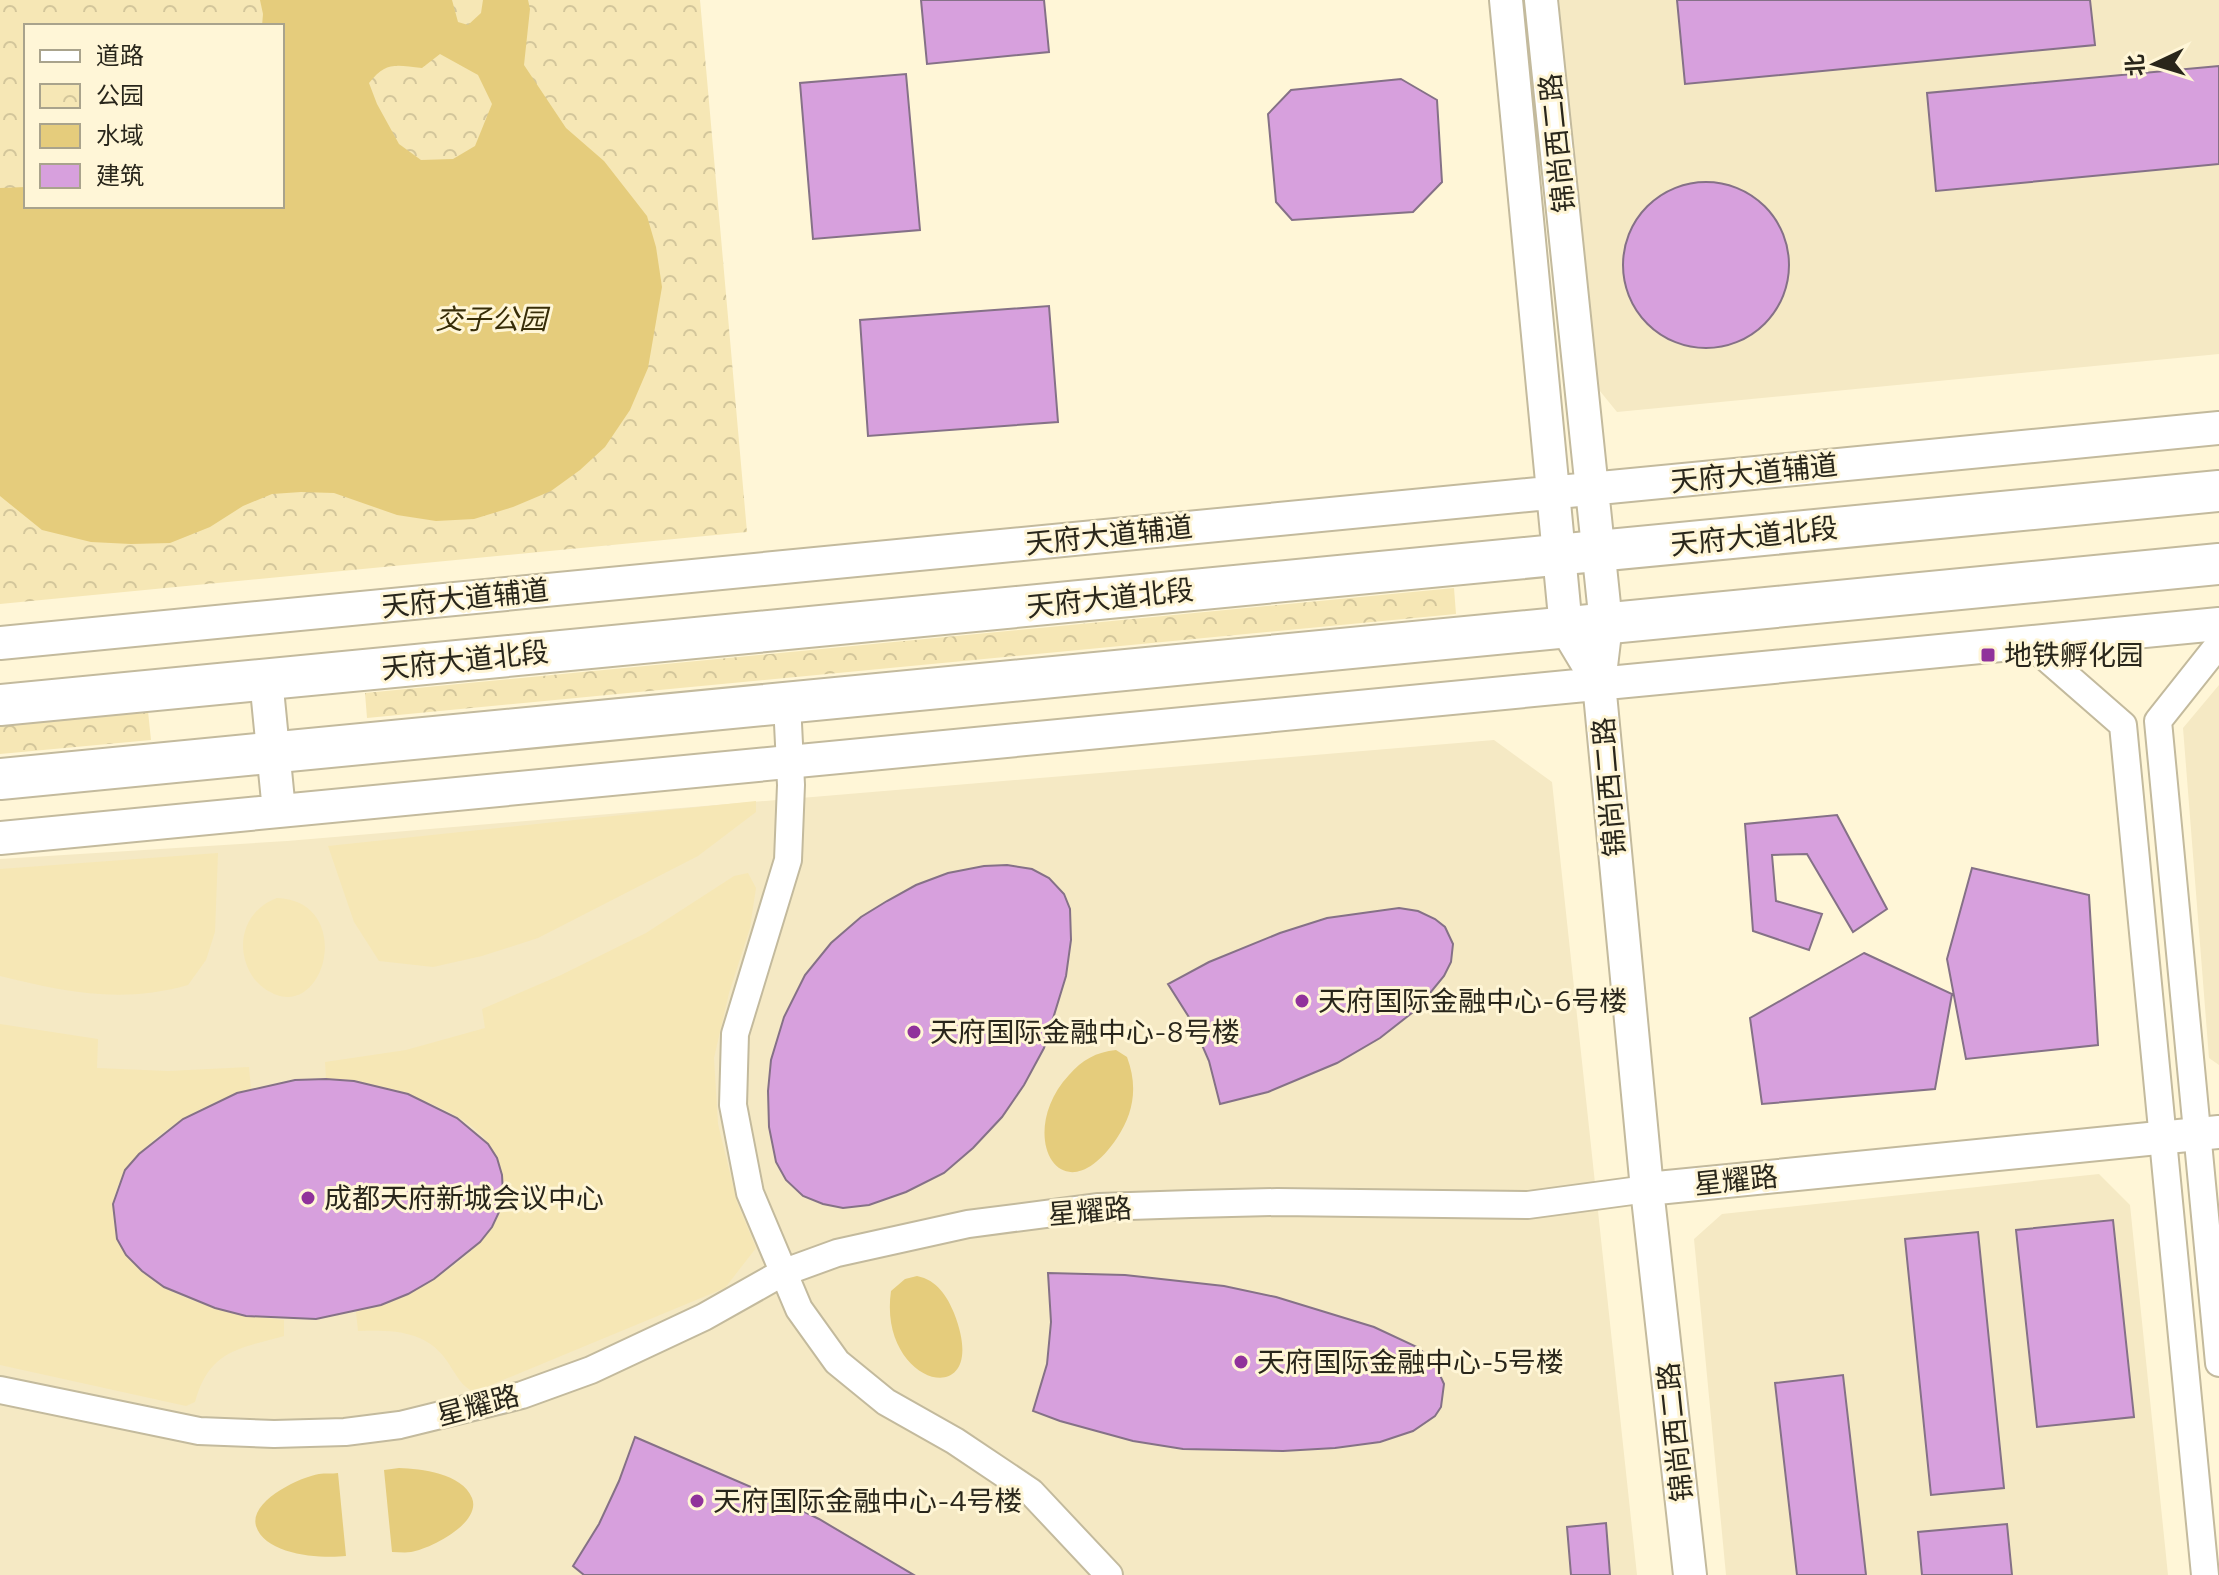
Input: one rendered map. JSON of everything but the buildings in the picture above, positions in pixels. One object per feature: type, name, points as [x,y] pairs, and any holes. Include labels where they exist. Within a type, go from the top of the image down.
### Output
[{"type":"main road","name":"天府大道北段","points":[[0,705],[2219,491]]},
{"type":"main road","points":[[0,779],[2219,564]]},
{"type":"street","points":[[1506,0],[1566,628],[1599,683]]},
{"type":"street","name":"锦尚西二路","points":[[1541,0],[1606,624],[1599,683],[1647,1189],[1690,1575]]},
{"type":"street","name":"天府大道辅道","points":[[0,643],[2219,428]]},
{"type":"street","points":[[0,838],[2219,624]]},
{"type":"street","points":[[2028,642],[2123,725],[2205,1575]]},
{"type":"street","points":[[2219,644],[2158,721],[2207,1133],[2219,1363]]},
{"type":"street","points":[[266,679],[279,811]]},
{"type":"street","points":[[787,703],[791,809],[788,860],[735,1034],[733,1105],[750,1193],[799,1309],[837,1362],[886,1402],[955,1441],[1031,1492],[1109,1575]]},
{"type":"street","name":"星耀路","points":[[0,1390],[199,1431],[274,1434],[345,1432],[400,1425],[522,1395],[591,1370],[704,1317],[782,1273],[837,1253],[968,1224],[1099,1207],[1277,1202],[1528,1205],[1647,1189],[2207,1133]]},
{"type":"shaded area","points":[[1559,0],[2219,0],[2219,354],[1617,412],[1595,385]]},
{"type":"shaded area","points":[[2219,685],[2219,1065],[2209,1058],[2183,728]]},
{"type":"shaded area","points":[[1494,740],[1552,782],[1637,1575],[0,1575],[0,859],[287,841]]},
{"type":"shaded area","points":[[2099,1174],[2130,1205],[2168,1575],[1726,1575],[1694,1239],[1722,1214]]},
{"type":"green space","name":"交子公园","points":[[0,0],[700,0],[747,532],[0,604]]},
{"type":"green space","points":[[1454,588],[1456,614],[367,718],[365,693]]},
{"type":"green space","points":[[148,711],[151,740],[0,754],[0,726]]},
{"type":"green space","points":[[756,801],[756,812],[698,856],[538,938],[482,956],[433,967],[379,961],[354,922],[328,846]]},
{"type":"green space","points":[[218,853],[215,932],[206,960],[188,985],[140,994],[94,994],[0,976],[0,869]]},
{"type":"green space","points":[[748,873],[756,888],[750,928],[729,993],[714,1058],[718,1124],[737,1202],[756,1248],[725,1288],[474,1392],[462,1384],[441,1353],[420,1338],[397,1332],[358,1331],[356,1312],[409,1292],[437,1278],[461,1260],[482,1239],[496,1215],[502,1189],[497,1159],[486,1140],[469,1125],[423,1100],[370,1085],[326,1079],[325,1062],[406,1050],[485,1028],[482,1009],[646,933],[734,876]]},
{"type":"green space","points":[[277,898],[301,904],[316,918],[324,936],[324,956],[319,975],[308,989],[293,997],[274,994],[258,983],[251,974],[243,951],[250,919],[266,903]]},
{"type":"green space","points":[[0,1024],[98,1039],[97,1068],[168,1071],[249,1067],[251,1090],[210,1104],[160,1135],[126,1170],[114,1201],[114,1224],[123,1248],[138,1268],[158,1284],[208,1305],[284,1320],[284,1336],[239,1349],[217,1362],[208,1372],[195,1402],[186,1406],[0,1365]]},
{"type":"water","name":"交子公园","points":[[260,0],[452,0],[458,22],[468,25],[481,13],[483,0],[528,0],[530,9],[524,65],[566,128],[604,161],[647,216],[656,247],[662,287],[648,368],[630,410],[605,447],[551,491],[474,519],[436,521],[397,515],[334,493],[301,492],[272,494],[243,506],[210,527],[170,543],[91,542],[42,530],[0,496],[0,188],[24,187],[24,208],[284,208],[284,24],[262,24]],"holes":[[[440,54],[478,75],[492,104],[475,146],[453,159],[421,160],[399,144],[369,83],[386,68],[422,68]]]},
{"type":"water","points":[[1116,1050],[1127,1057],[1132,1078],[1131,1109],[1127,1119],[1117,1138],[1097,1162],[1078,1171],[1063,1170],[1051,1160],[1045,1143],[1045,1121],[1053,1098],[1079,1065],[1096,1055]]},
{"type":"water","points":[[917,1276],[930,1281],[940,1290],[954,1313],[962,1345],[959,1366],[948,1376],[932,1377],[915,1367],[901,1350],[891,1324],[891,1291],[905,1279]]},
{"type":"water","points":[[399,1468],[440,1474],[459,1483],[472,1498],[469,1517],[452,1533],[430,1546],[411,1552],[392,1552],[384,1470]]},
{"type":"water","points":[[338,1473],[346,1556],[295,1553],[261,1536],[256,1517],[268,1499],[300,1480],[319,1474]]},
{"type":"place","name":"地铁孵化园","points":[[1988,655]]},
{"type":"place","name":"天府国际金融中心-6号楼","points":[[1302,1001]]},
{"type":"place","name":"天府国际金融中心-8号楼","points":[[914,1032]]},
{"type":"place","name":"成都天府新城会议中心","points":[[308,1198]]},
{"type":"place","name":"天府国际金融中心-5号楼","points":[[1241,1362]]},
{"type":"place","name":"天府国际金融中心-4号楼","points":[[697,1501]]}]
